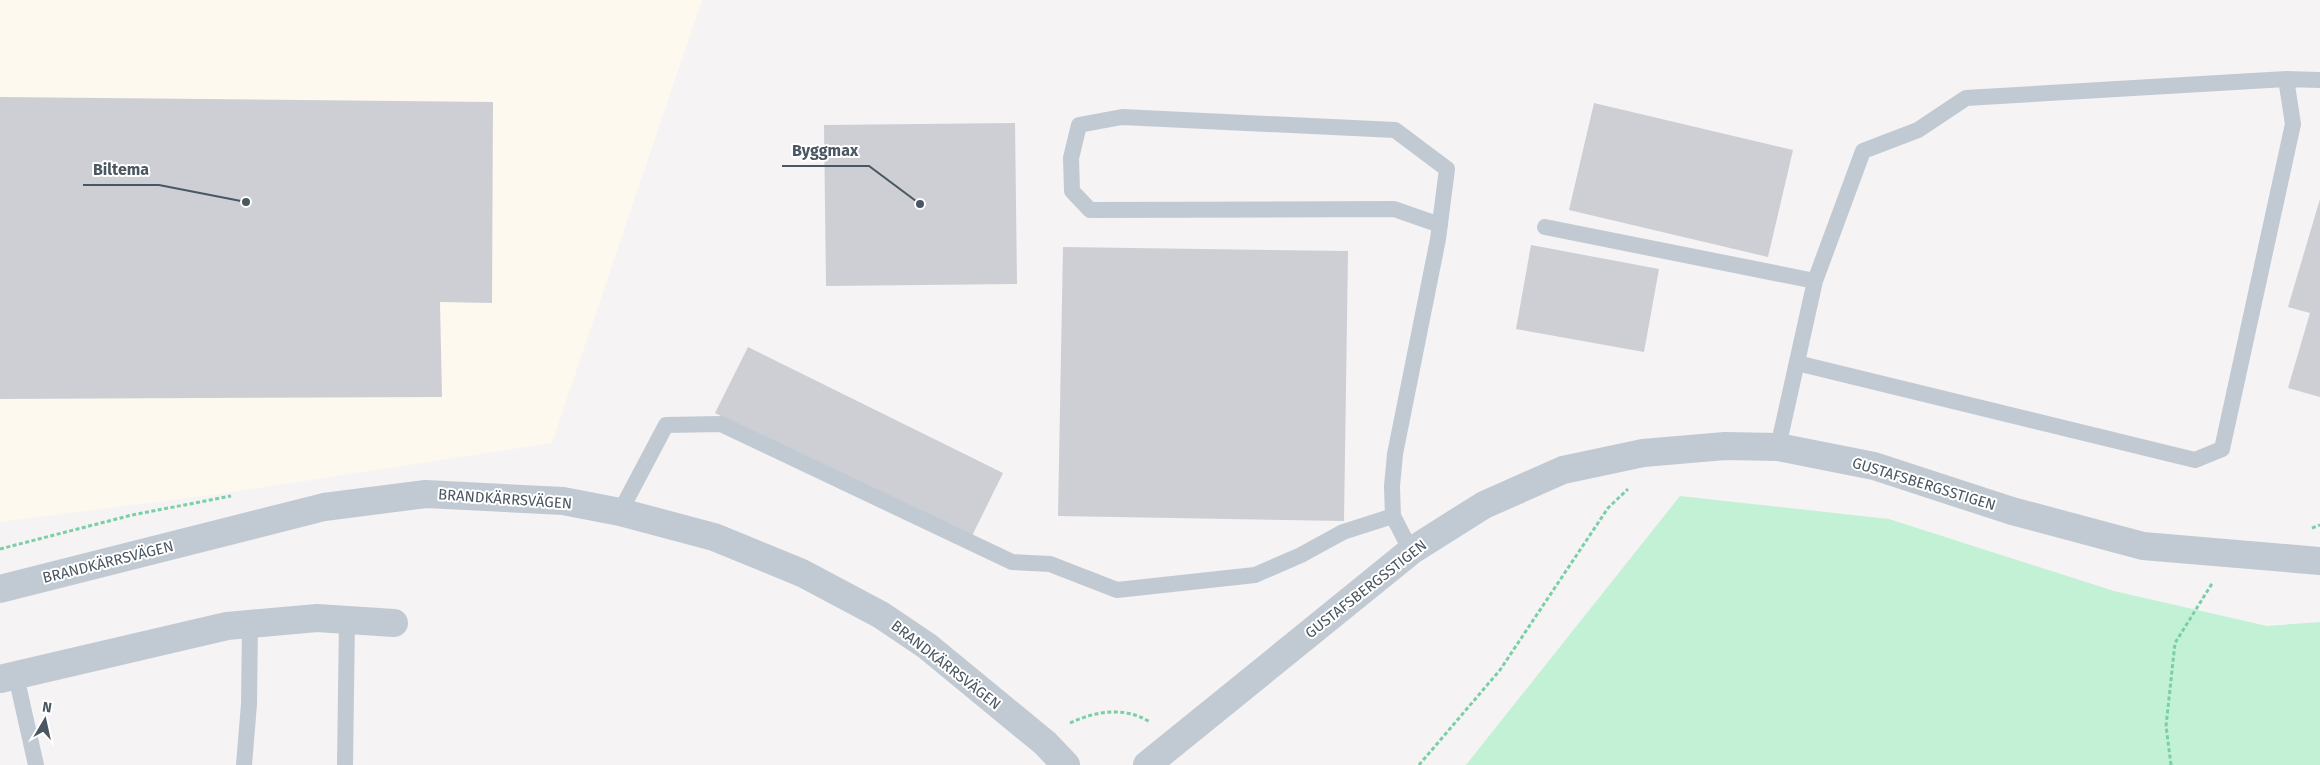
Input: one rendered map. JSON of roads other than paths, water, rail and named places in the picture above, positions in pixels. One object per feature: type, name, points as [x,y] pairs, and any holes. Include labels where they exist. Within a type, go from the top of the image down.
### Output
[{"type":"street","name":"GUSTAFSBERGSSTIGEN","points":[[1147,765],[1410,551],[1484,505],[1563,470],[1643,453],[1725,446],[1778,447],[1874,466],[2012,511],[2143,546],[2320,561]]},
{"type":"street","name":"BRANDKÄRRSVÄGEN","points":[[0,589],[324,507],[426,494],[563,501],[620,512],[714,537],[802,572],[881,615],[927,646],[1045,743],[1066,765]]},
{"type":"street","points":[[8,678],[227,626],[317,618],[394,623]]},
{"type":"lane","points":[[1778,447],[1816,281],[1863,151],[1918,130],[1966,98],[2286,79],[2320,80]]},
{"type":"lane","points":[[1797,364],[2195,460],[2222,449],[2293,124],[2286,79]]},
{"type":"lane","points":[[1410,551],[1393,516],[1392,486],[1395,454],[1440,225],[1447,169],[1395,130],[1122,117],[1079,125],[1071,158],[1072,191],[1090,210],[1394,209],[1440,225]]},
{"type":"lane","points":[[1545,228],[1816,281]]},
{"type":"lane","points":[[620,512],[666,424],[721,424],[1012,562],[1050,564],[1117,590],[1255,575],[1301,555],[1343,532],[1393,516]]},
{"type":"lane","points":[[345,765],[347,620]]},
{"type":"lane","points":[[244,765],[250,704],[250,624]]},
{"type":"lane","points":[[8,678],[36,765]]},
{"type":"place","name":"Biltema","points":[[246,202]]},
{"type":"place","name":"Byggmax","points":[[920,204]]}]
